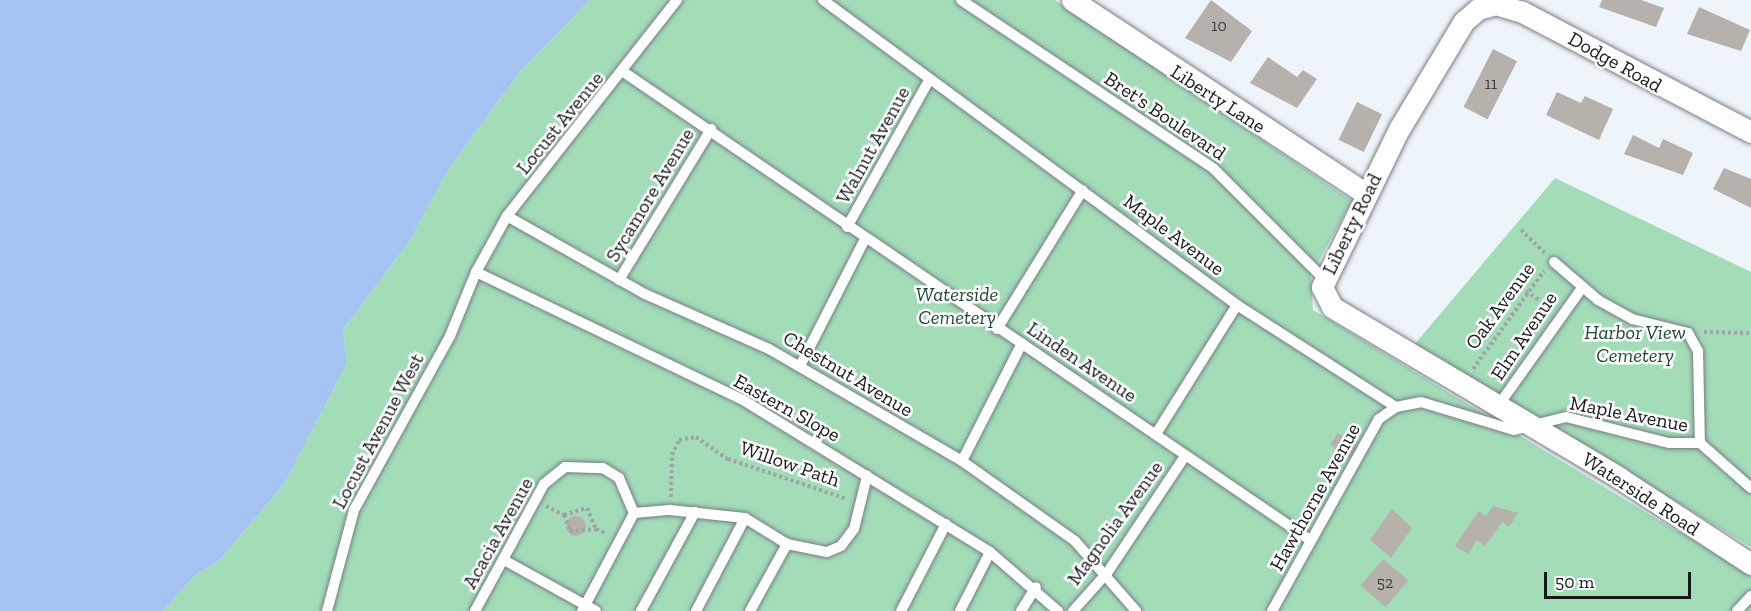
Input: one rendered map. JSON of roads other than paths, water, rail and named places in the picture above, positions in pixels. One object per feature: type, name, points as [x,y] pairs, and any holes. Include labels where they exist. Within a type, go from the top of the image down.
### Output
[{"type":"street","name":"Liberty Lane","points":[[1072,0],[1366,194]]},
{"type":"street","name":"Dodge Road","points":[[1478,9],[1496,4],[1522,12],[1751,132]]},
{"type":"street","name":"Liberty Road","points":[[1478,9],[1464,21],[1399,129],[1324,280],[1323,294],[1332,307],[1530,425]]},
{"type":"street","name":"Waterside Road","points":[[1530,425],[1751,564]]},
{"type":"lane","name":"Locust Avenue","points":[[476,272],[507,216],[625,73],[677,0]]},
{"type":"lane","name":"Maple Avenue","points":[[823,0],[1237,305],[1396,407]]},
{"type":"lane","name":"Bret's Boulevard","points":[[964,2],[1214,169],[1324,280]]},
{"type":"lane","name":"Linden Avenue","points":[[625,73],[711,129],[847,227],[997,329],[1022,343],[1310,540]]},
{"type":"lane","name":"Walnut Avenue","points":[[847,227],[929,80]]},
{"type":"lane","name":"Sycamore Avenue","points":[[619,280],[711,129]]},
{"type":"lane","points":[[997,329],[1083,190]]},
{"type":"lane","name":"Chestnut Avenue","points":[[507,216],[619,280],[800,366],[962,461],[1023,501],[1107,573],[1136,611]]},
{"type":"lane","points":[[800,366],[865,239]]},
{"type":"lane","points":[[1554,262],[1582,288],[1632,319],[1688,333],[1698,351],[1700,443],[1751,488]]},
{"type":"lane","name":"Eastern Slope","points":[[476,272],[743,400],[990,552],[1036,587],[1058,611]]},
{"type":"lane","name":"Locust Avenue West","points":[[327,611],[354,510],[450,336],[476,272]]},
{"type":"lane","name":"Elm Avenue","points":[[1498,406],[1560,315],[1582,288]]},
{"type":"lane","points":[[1156,434],[1237,305]]},
{"type":"lane","points":[[962,461],[1022,343]]},
{"type":"lane","points":[[1396,407],[1421,402],[1496,427],[1514,430],[1530,425]]},
{"type":"lane","name":"Hawthorne Avenue","points":[[1272,611],[1379,419],[1396,407]]},
{"type":"lane","name":"Maple Avenue","points":[[1530,425],[1550,418],[1669,443],[1700,443]]},
{"type":"lane","name":"Magnolia Avenue","points":[[1073,611],[1107,573],[1185,456]]},
{"type":"lane","name":"Acacia Avenue","points":[[475,611],[544,483],[565,467],[603,468],[618,478],[634,513]]},
{"type":"lane","points":[[583,608],[634,513],[670,510],[745,518],[787,544],[826,552],[841,546],[854,529],[867,476]]},
{"type":"lane","points":[[641,611],[695,512]]},
{"type":"lane","points":[[696,611],[745,518]]},
{"type":"lane","points":[[901,611],[946,524]]},
{"type":"lane","points":[[750,611],[787,544]]},
{"type":"lane","points":[[960,611],[990,552]]},
{"type":"lane","points":[[504,560],[583,608],[596,611]]},
{"type":"lane","points":[[1021,611],[1036,587]]},
{"type":"lane","points":[[1737,611],[1751,596]]},
{"type":"water","points":[[0,0],[590,0],[519,73],[448,170],[411,239],[343,330],[347,363],[285,483],[218,562],[195,575],[163,611],[0,611]]},
{"type":"park label","name":"Waterside Cemetery","points":[[957,306]]},
{"type":"park label","name":"Harbor View Cemetery","points":[[1635,344]]}]
